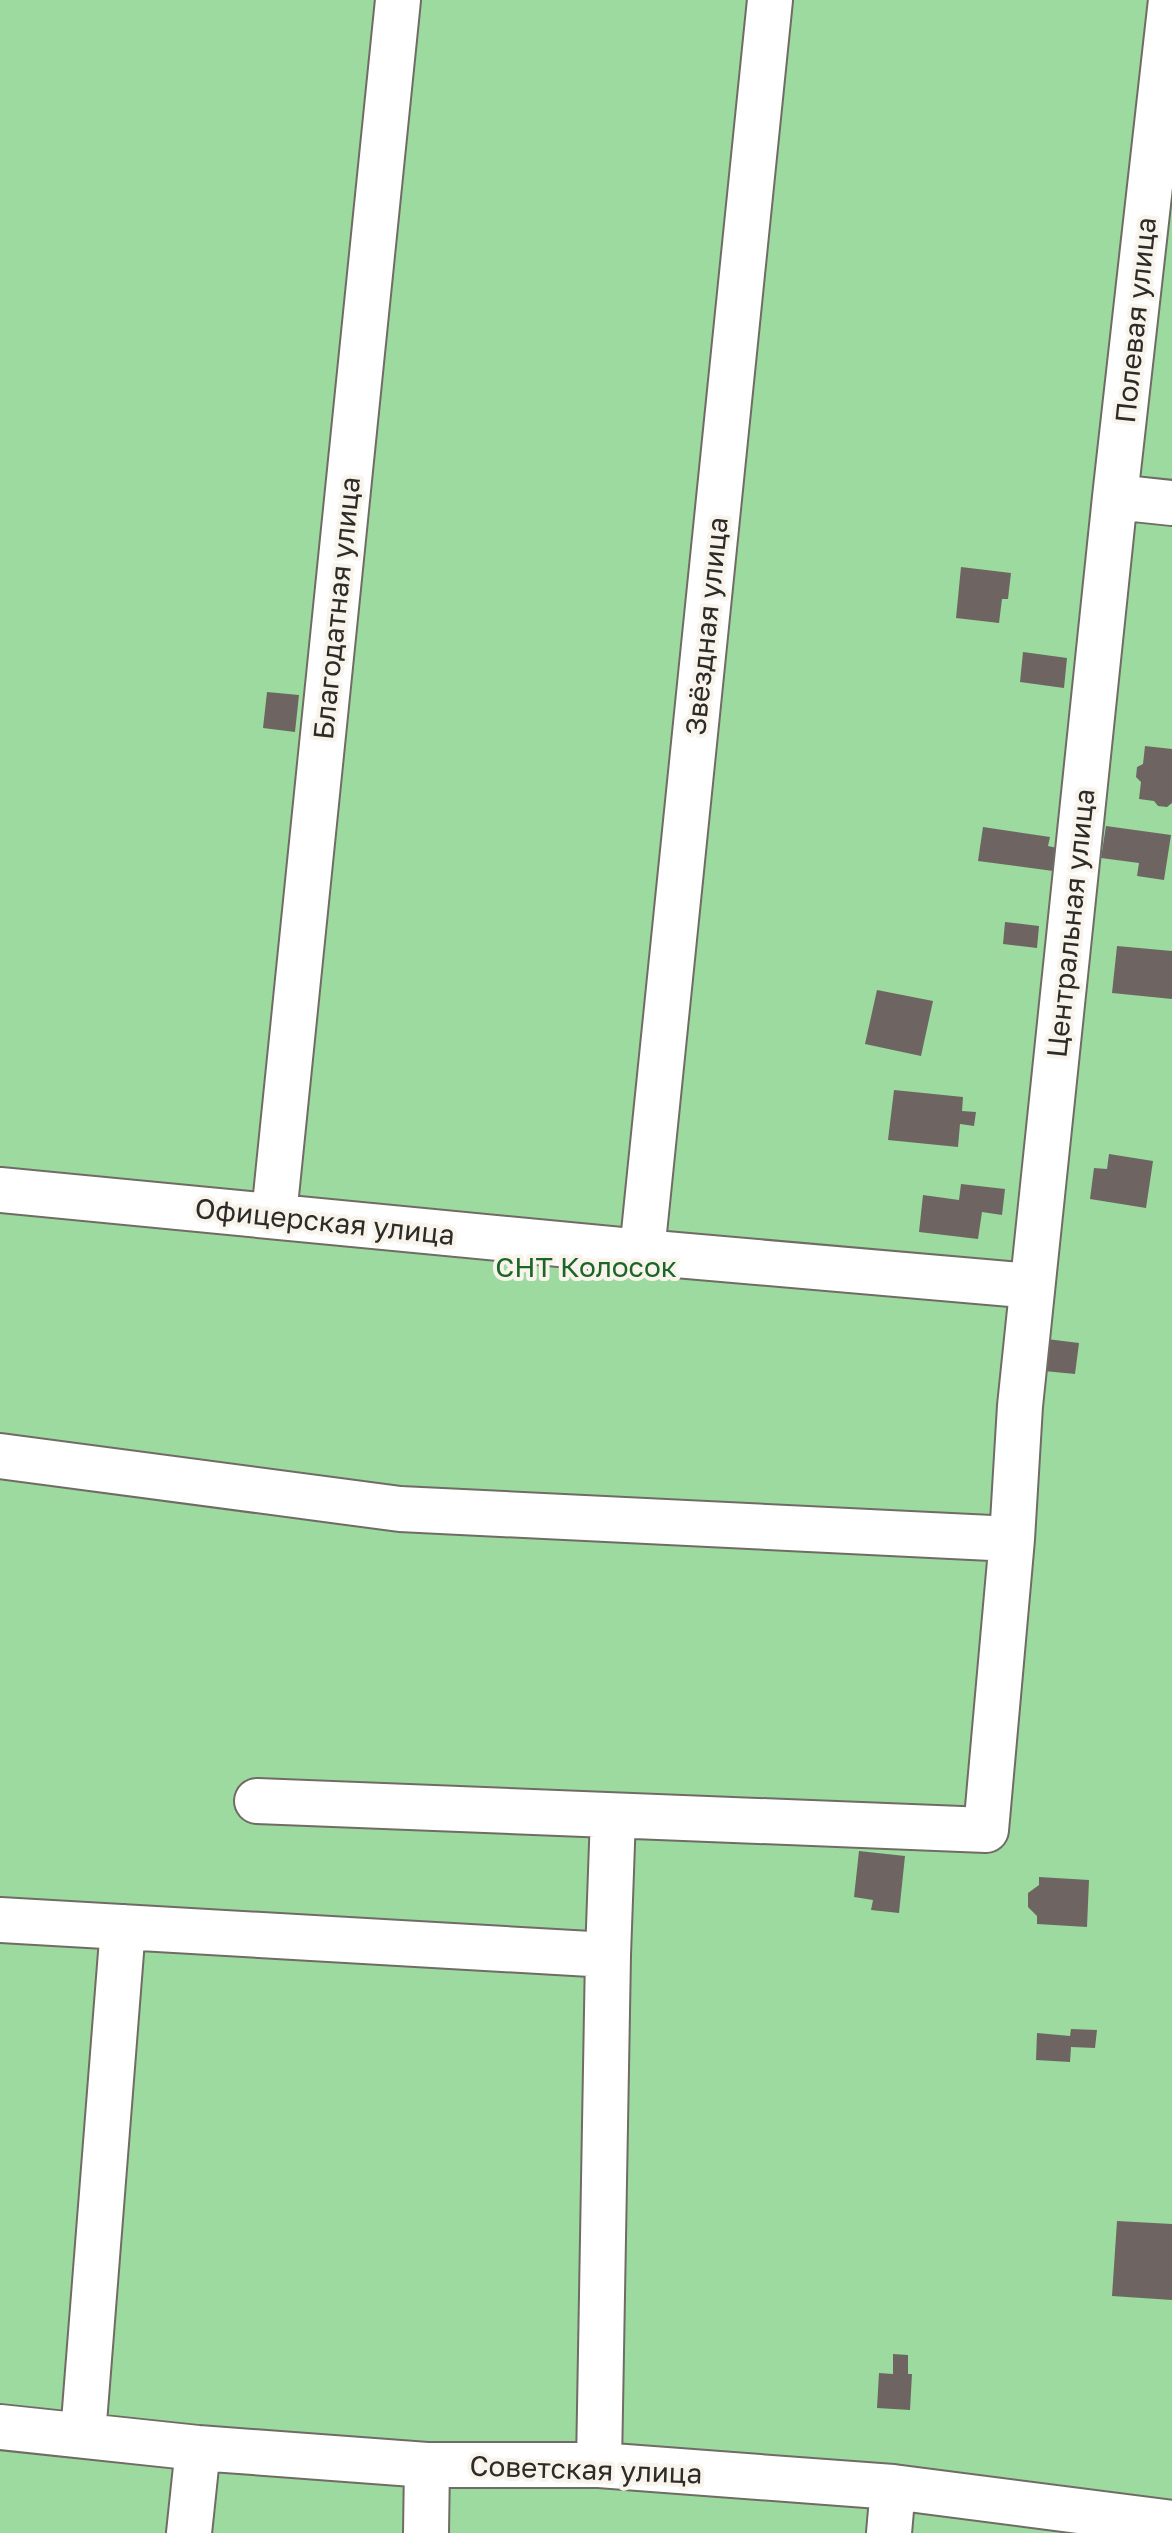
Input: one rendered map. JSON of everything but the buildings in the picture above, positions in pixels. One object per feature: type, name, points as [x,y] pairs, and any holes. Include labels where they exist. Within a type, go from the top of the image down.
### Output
[{"type":"street","name":"Благодатная улица","points":[[274,1215],[398,0]]},
{"type":"street","name":"Звёздная улица","points":[[642,1252],[770,0]]},
{"type":"street","name":"Полевая улица","points":[[1115,497],[1171,0]]},
{"type":"street","points":[[1115,497],[1172,503]]},
{"type":"street","name":"Центральная улица","points":[[613,1816],[986,1830],[1012,1539],[1020,1406],[1115,497]]},
{"type":"street","name":"Офицерская улица","points":[[0,1190],[1032,1286]]},
{"type":"street","points":[[0,1456],[400,1509],[1012,1539]]},
{"type":"street","points":[[257,1801],[613,1816],[599,2465]]},
{"type":"street","points":[[0,1920],[608,1955]]},
{"type":"street","points":[[83,2435],[123,1927]]},
{"type":"street","name":"Советская улица","points":[[0,2427],[198,2448],[427,2465],[599,2465],[893,2487],[1172,2523]]},
{"type":"street","points":[[189,2533],[198,2448]]},
{"type":"street","points":[[426,2533],[427,2465]]},
{"type":"street","points":[[889,2533],[893,2487]]},
{"type":"green space","name":"СНТ Колосок","points":[[0,0],[1172,0],[1172,2533],[0,2533]]}]
